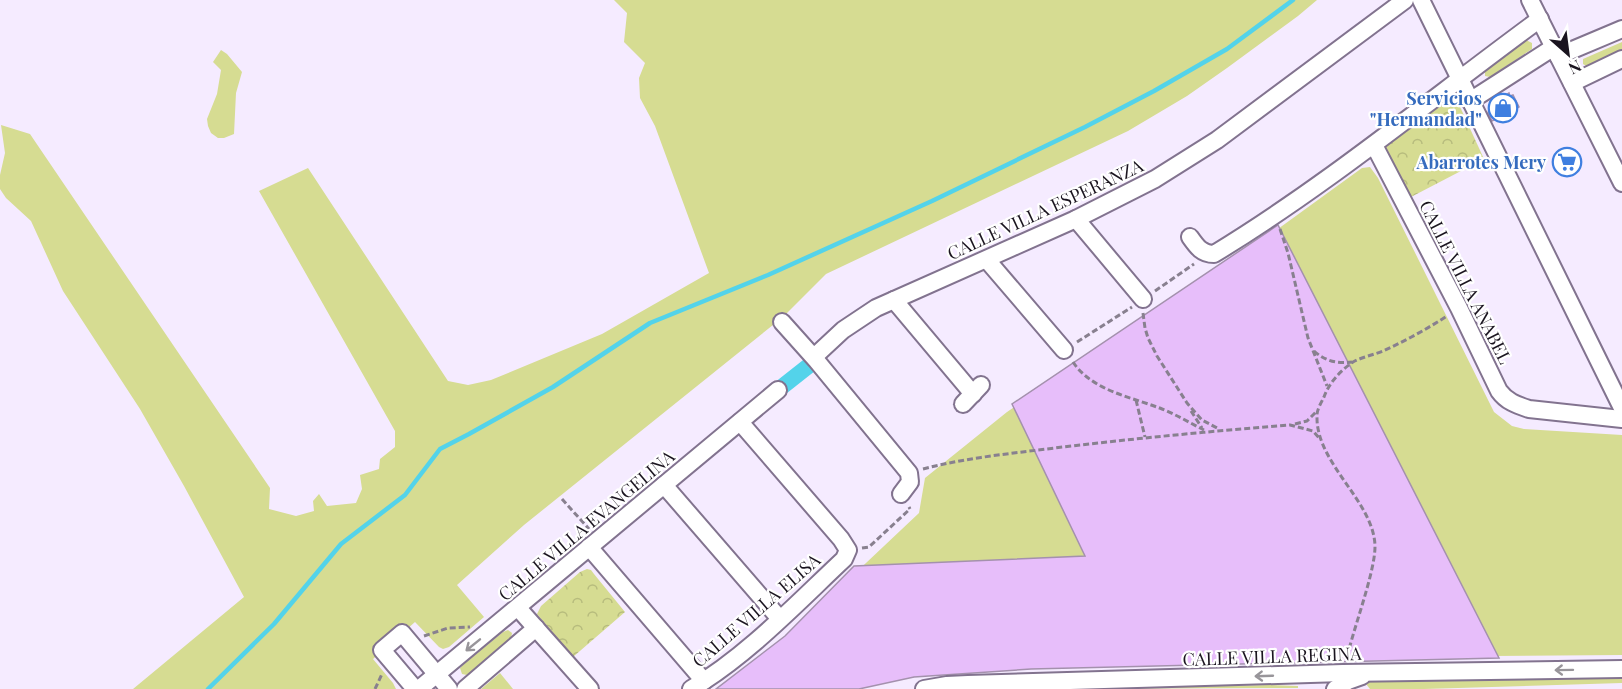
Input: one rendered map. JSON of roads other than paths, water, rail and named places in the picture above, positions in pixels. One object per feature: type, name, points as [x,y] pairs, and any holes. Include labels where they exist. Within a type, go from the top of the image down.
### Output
[{"type":"street","name":"CALLE VILLA ESPERANZA","points":[[814,357],[843,330],[876,308],[1076,219],[1155,179],[1218,140],[1405,0]]},
{"type":"street","points":[[1420,0],[1620,413]]},
{"type":"street","points":[[1530,0],[1622,183]]},
{"type":"street","points":[[1190,237],[1197,248],[1214,254],[1276,216],[1540,19]]},
{"type":"street","points":[[1470,101],[1556,52],[1622,29]]},
{"type":"street","points":[[1572,83],[1622,59]]},
{"type":"street","name":"CALLE VILLA ANABEL","points":[[1374,145],[1459,308],[1499,391],[1509,401],[1529,409],[1620,413]]},
{"type":"street","points":[[1076,219],[1143,299]]},
{"type":"street","points":[[987,260],[1064,350]]},
{"type":"street","points":[[894,300],[972,394]]},
{"type":"street","points":[[782,322],[814,357],[905,485]]},
{"type":"street","name":"CALLE VILLA EVANGELINA","points":[[431,682],[778,390]]},
{"type":"street","name":"CALLE VILLA ELISA","points":[[698,685],[780,619],[846,555],[841,539],[740,422]]},
{"type":"street","points":[[664,485],[780,619]]},
{"type":"street","points":[[594,543],[698,685]]},
{"type":"street","points":[[518,608],[590,689]]},
{"type":"street","points":[[431,682],[452,669],[456,678],[469,685],[536,628]]},
{"type":"street","name":"CALLE VILLA REGINA","points":[[924,689],[947,685],[979,684],[1300,679],[1339,685],[1378,673],[1622,669]]},
{"type":"street","points":[[1363,689],[1363,682],[1378,673]]},
{"type":"street","points":[[431,682],[449,689]]},
{"type":"waterway","points":[[208,689],[274,624],[341,544],[405,495],[440,449],[553,387],[650,323],[768,275],[932,201],[1154,91],[1227,49],[1293,0]]},
{"type":"waterway","points":[[778,390],[816,360]]},
{"type":"place","name":"Servicios \"Hermandad\"","points":[[1503,108]]},
{"type":"place","name":"Abarrotes Mery","points":[[1567,162]]}]
